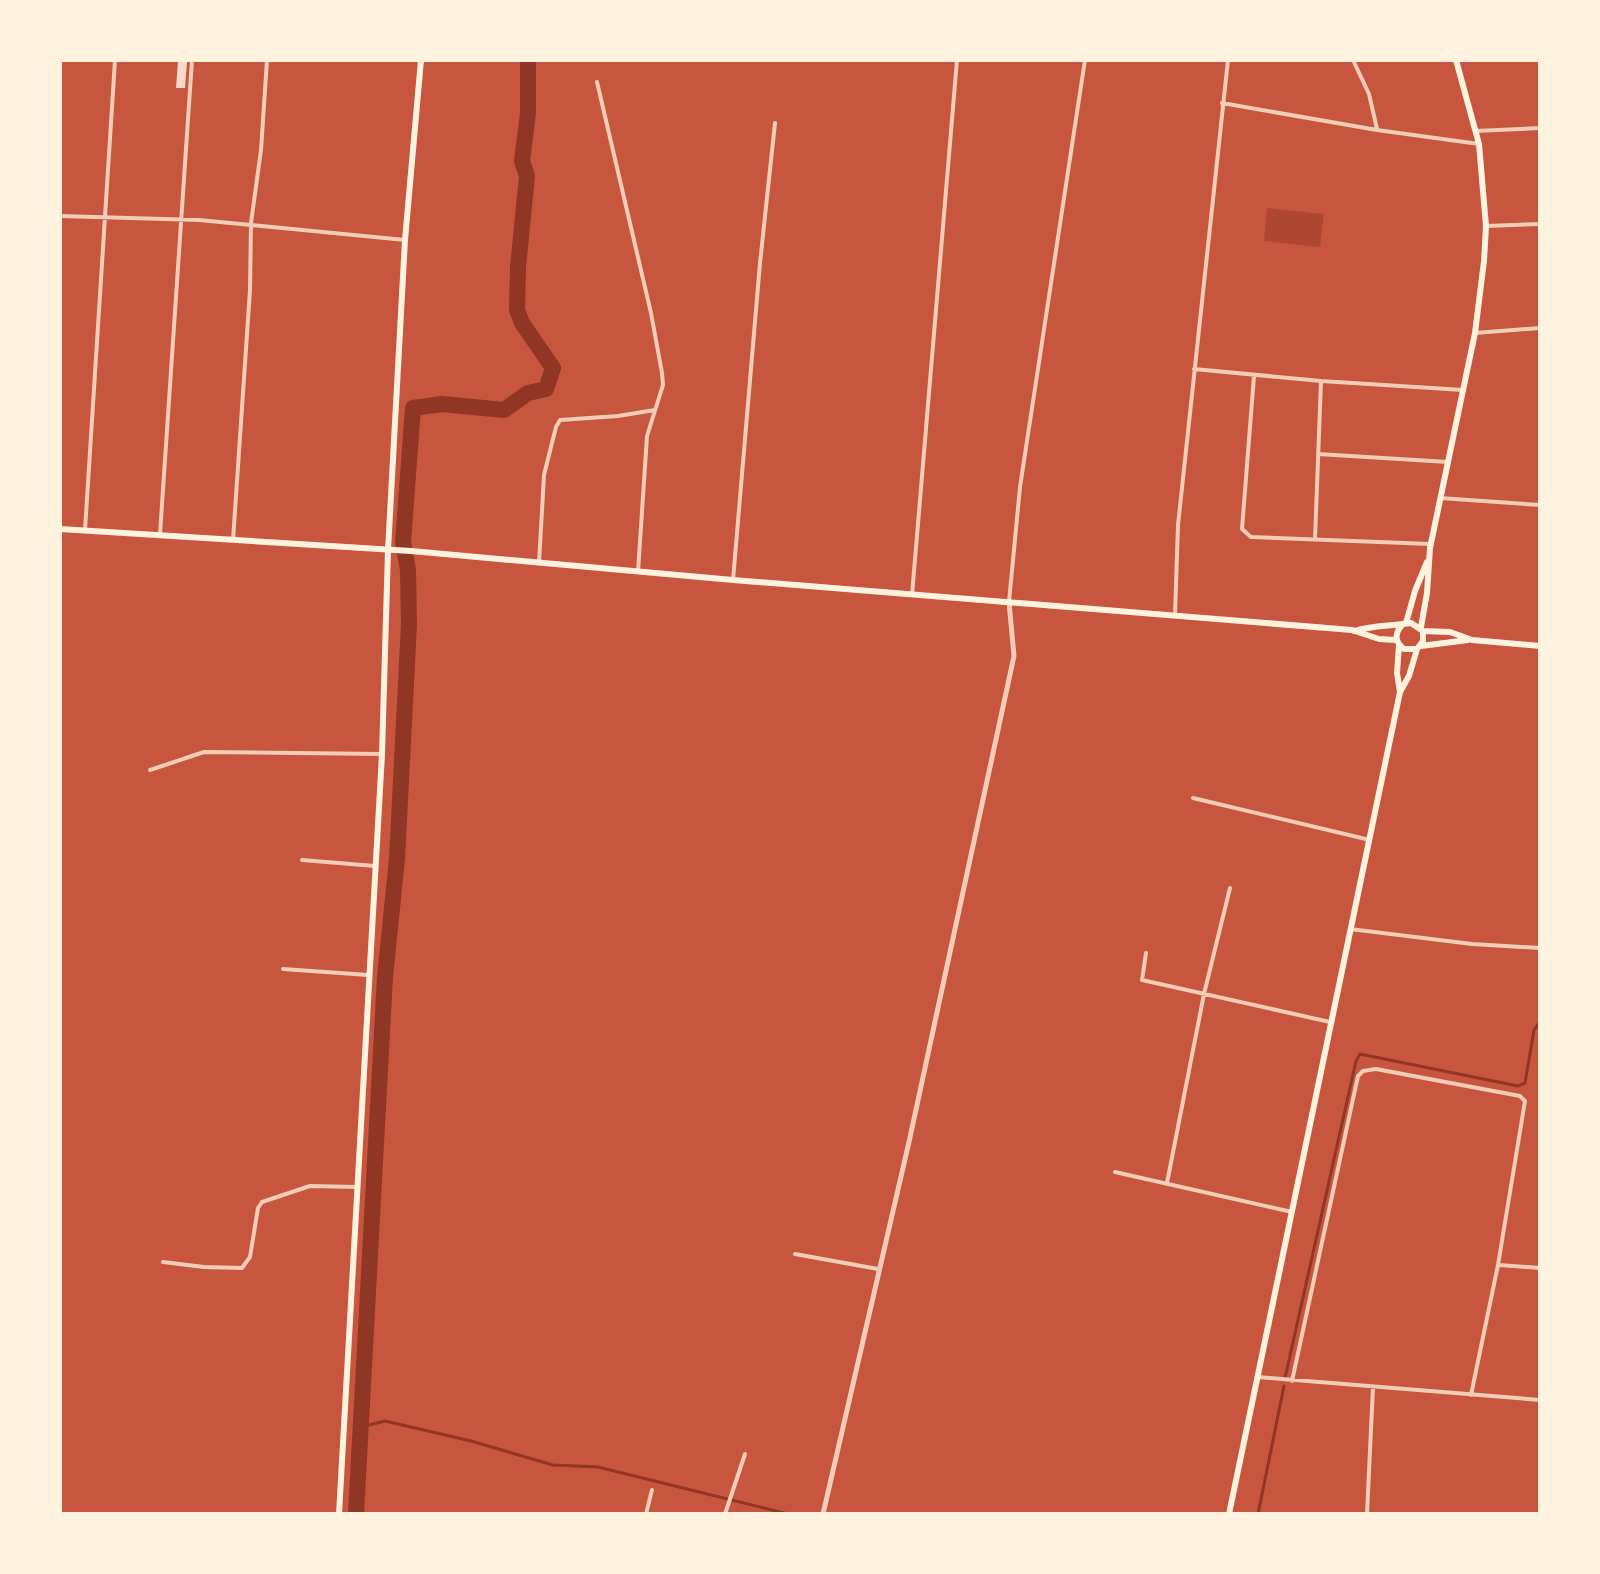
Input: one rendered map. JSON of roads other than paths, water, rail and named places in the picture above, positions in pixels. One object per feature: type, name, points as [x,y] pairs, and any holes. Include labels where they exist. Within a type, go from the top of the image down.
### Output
[{"type":"main road","points":[[339,1514],[382,754],[405,240],[421,60]]},
{"type":"main road","points":[[1229,1514],[1400,692],[1419,647],[1427,593],[1428,559],[1475,333],[1486,226],[1479,144],[1456,60]]},
{"type":"main road","points":[[60,529],[411,551],[1175,615],[1354,631],[1398,643],[1404,649],[1472,640],[1540,646]]},
{"type":"main road","points":[[1400,692],[1398,629],[1404,624],[1428,559]]},
{"type":"main road","points":[[1354,631],[1379,624],[1411,623],[1422,629],[1450,632],[1472,640]]},
{"type":"street","points":[[85,530],[115,60]]},
{"type":"street","points":[[160,534],[192,60]]},
{"type":"street","points":[[233,540],[250,290],[251,223],[261,150],[267,60]]},
{"type":"street","points":[[912,595],[957,60]]},
{"type":"street","points":[[823,1514],[909,1142],[1014,656],[1009,602],[1020,487],[1085,60]]},
{"type":"street","points":[[1175,615],[1178,525],[1228,60]]},
{"type":"street","points":[[1353,60],[1369,94],[1377,130]]},
{"type":"street","points":[[597,82],[662,373],[663,385],[647,436],[638,572]]},
{"type":"street","points":[[1222,103],[1479,144]]},
{"type":"street","points":[[733,580],[775,123]]},
{"type":"street","points":[[1475,131],[1540,128]]},
{"type":"street","points":[[60,216],[251,223],[405,240]]},
{"type":"street","points":[[1486,226],[1540,224]]},
{"type":"street","points":[[1475,333],[1540,328]]},
{"type":"street","points":[[1194,369],[1463,390]]},
{"type":"street","points":[[1254,376],[1242,529],[1245,534],[1251,537],[1431,544]]},
{"type":"street","points":[[1315,539],[1321,381]]},
{"type":"street","points":[[539,563],[544,475],[560,420],[655,410]]},
{"type":"street","points":[[1318,454],[1448,462]]},
{"type":"street","points":[[1440,498],[1540,505]]},
{"type":"street","points":[[150,770],[204,752],[382,754]]},
{"type":"street","points":[[1193,798],[1370,840]]},
{"type":"street","points":[[302,860],[375,866]]},
{"type":"street","points":[[1167,1183],[1204,994],[1230,888]]},
{"type":"street","points":[[1350,929],[1472,944],[1540,948]]},
{"type":"street","points":[[1146,953],[1142,980],[1330,1022]]},
{"type":"street","points":[[283,969],[370,975]]},
{"type":"street","points":[[1292,1381],[1358,1076],[1363,1071],[1376,1069],[1520,1096],[1525,1101],[1498,1265],[1471,1395]]},
{"type":"street","points":[[1115,1172],[1292,1212]]},
{"type":"street","points":[[163,1262],[242,1268],[250,1257],[258,1208],[262,1202],[310,1186],[359,1187]]},
{"type":"street","points":[[795,1254],[878,1269]]},
{"type":"street","points":[[1498,1265],[1540,1268]]},
{"type":"street","points":[[1258,1377],[1540,1400]]},
{"type":"street","points":[[1367,1514],[1373,1387]]},
{"type":"street","points":[[725,1514],[745,1454]]},
{"type":"street","points":[[646,1514],[652,1490]]},
{"type":"waterway","points":[[356,1514],[385,977],[397,859],[409,624],[408,570],[403,542],[413,408],[442,404],[504,410],[528,393],[546,389],[553,368],[522,323],[517,310],[527,176],[522,161],[528,113],[528,60]]},
{"type":"waterway","points":[[1285,1378],[1360,1054],[1518,1086],[1525,1083],[1534,1030],[1540,1022]]},
{"type":"waterway","points":[[1258,1514],[1284,1386]]},
{"type":"waterway","points":[[361,1427],[385,1421],[471,1441],[553,1465],[598,1467],[788,1514]]}]
